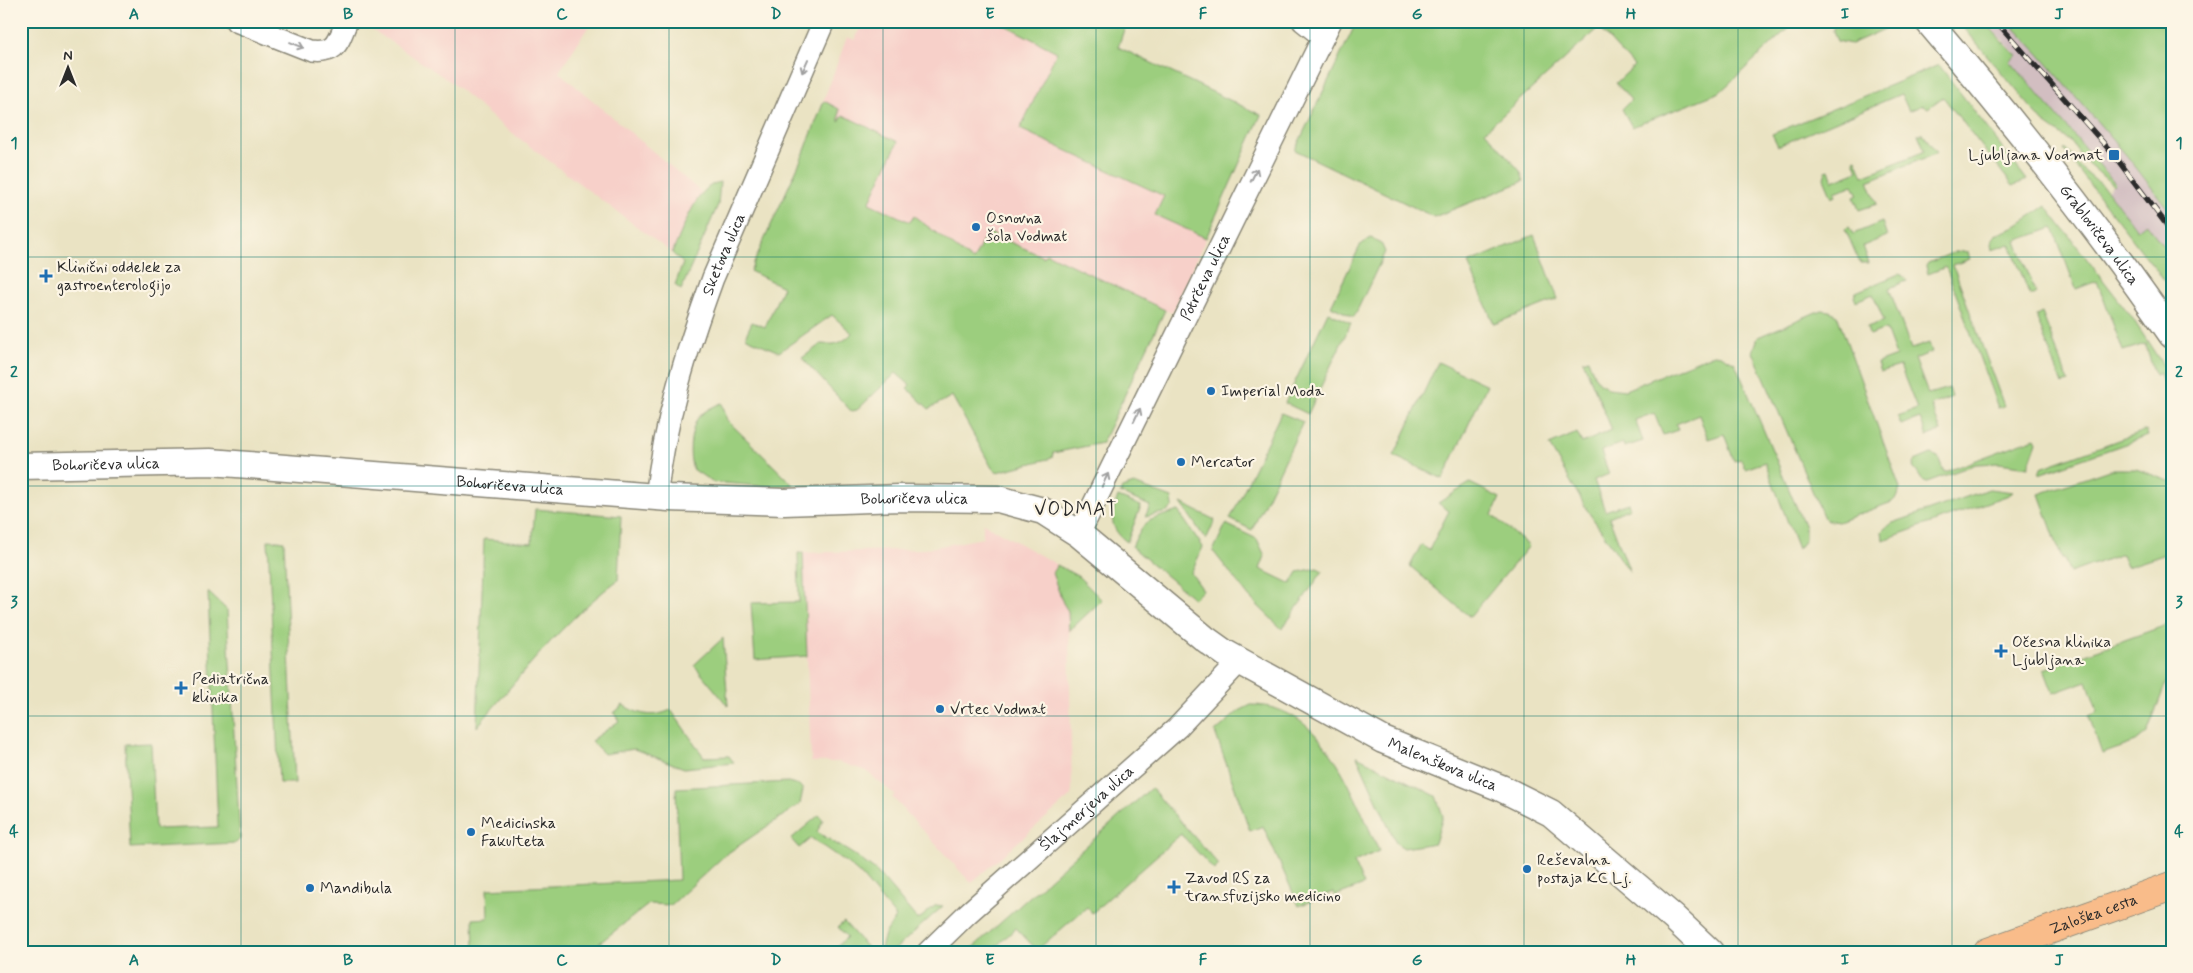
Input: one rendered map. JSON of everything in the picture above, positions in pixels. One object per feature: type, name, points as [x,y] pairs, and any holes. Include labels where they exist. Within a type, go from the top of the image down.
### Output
[{"type":"main road","name":"Zaloška cesta","points":[[1988,952],[2172,886]]},
{"type":"street","points":[[236,21],[312,52],[326,53],[335,48],[347,21]]},
{"type":"street","name":"Sketova ulica","points":[[656,498],[674,398],[700,312],[824,21]]},
{"type":"street","points":[[1303,21],[1327,29]]},
{"type":"street","name":"Grablovičeva ulica","points":[[1928,21],[2060,181],[2104,239],[2172,336]]},
{"type":"street","name":"Potrčeva ulica","points":[[1079,534],[1327,29]]},
{"type":"street","name":"Bohoričeva ulica","points":[[21,466],[227,463],[656,498],[784,502],[900,498],[998,499],[1043,512],[1079,534]]},
{"type":"street","name":"Malenškova ulica","points":[[1079,534],[1204,638],[1240,661],[1382,740],[1501,788],[1551,813],[1674,918],[1710,952]]},
{"type":"street","name":"Šlajmerjeva ulica","points":[[928,952],[967,914],[1176,728],[1240,661]]},
{"type":"shaded area","points":[[377,21],[592,21],[559,72],[701,192],[672,253],[500,124],[451,82],[373,30]]},
{"type":"shaded area","name":"Osnovna šola Vodmat","points":[[863,21],[994,21],[1058,51],[1020,129],[1164,196],[1155,215],[1206,238],[1172,313],[1165,310],[1102,443],[852,333],[760,250],[804,153],[847,37],[855,40]]},
{"type":"shaded area","points":[[1984,21],[2008,21],[2127,156],[2172,214],[2172,258],[2146,223],[2137,230],[2107,190],[2115,183],[2010,61],[2017,55]]},
{"type":"shaded area","name":"Vrtec Vodmat","points":[[983,523],[1079,577],[1102,600],[1069,632],[1072,795],[971,883],[892,797],[895,795],[866,771],[839,762],[811,762],[803,553],[924,549],[983,538]]},
{"type":"green space","points":[[997,21],[1127,21],[1118,47],[1261,115],[1206,238],[1155,215],[1164,196],[1020,129],[1057,52]]},
{"type":"green space","points":[[1357,21],[1796,21],[1720,92],[1632,127],[1622,109],[1631,100],[1616,83],[1634,66],[1599,28],[1485,131],[1520,171],[1524,181],[1434,217],[1295,150]]},
{"type":"green space","points":[[1834,21],[1896,21],[1898,23],[1851,44],[1837,41],[1833,32]]},
{"type":"green space","points":[[1946,21],[1984,21],[2011,51],[2017,55],[2010,61],[2115,183],[2113,185],[2084,160],[2070,141],[2043,122],[1960,23],[1948,23]]},
{"type":"green space","points":[[2008,21],[2172,21],[2172,214],[2127,156]]},
{"type":"green space","points":[[1939,65],[2027,180],[2013,186],[1943,97],[1928,108],[1923,105],[1909,111],[1901,94],[1778,146],[1772,134]]},
{"type":"green space","points":[[824,101],[839,109],[839,122],[843,115],[898,142],[869,203],[910,222],[914,216],[973,261],[987,232],[1044,257],[1046,253],[1165,310],[1102,443],[1053,453],[1052,458],[997,472],[992,468],[952,396],[929,409],[907,388],[910,385],[896,373],[857,410],[851,411],[802,358],[821,344],[838,343],[852,333],[832,315],[779,352],[747,338],[746,335],[752,322],[765,327],[783,287],[750,271],[804,153]]},
{"type":"green space","points":[[1918,134],[1923,134],[1937,153],[1868,181],[1877,204],[1859,210],[1854,197],[1858,195],[1853,185],[1835,192],[1836,195],[1832,197],[1824,178],[1826,171],[1829,170],[1833,181],[1858,171],[1854,160],[1856,159],[1863,176],[1925,151]]},
{"type":"green space","points":[[2066,149],[2078,166],[2107,190],[2137,230],[2146,223],[2172,258],[2172,290],[2076,167],[2064,150]]},
{"type":"green space","points":[[720,182],[718,205],[681,290],[675,285],[683,263],[672,253],[697,201],[711,185]]},
{"type":"green space","points":[[2046,206],[2131,316],[2172,379],[2172,402],[2169,403],[2160,373],[2155,375],[2145,344],[2123,351],[2097,281],[2076,289],[2053,228],[2016,241],[2036,294],[2030,296],[2010,244],[1992,250],[1991,244],[1995,235],[2013,228]]},
{"type":"green space","points":[[1882,222],[1887,236],[1863,246],[1869,263],[1860,263],[1845,229],[1849,227],[1853,234]]},
{"type":"green space","points":[[1534,235],[1558,299],[1494,324],[1468,263]]},
{"type":"green space","points":[[1371,238],[1381,243],[1385,252],[1354,317],[1331,306],[1361,244]]},
{"type":"green space","points":[[1957,251],[1968,253],[1970,259],[1953,265],[2004,406],[1998,408],[1946,267],[1928,274],[1926,266],[1928,263]]},
{"type":"green space","points":[[1899,274],[1907,281],[1889,288],[1911,349],[1929,343],[1932,352],[1915,359],[1928,394],[1949,388],[1952,397],[1931,405],[1941,431],[1927,436],[1920,418],[1901,425],[1898,416],[1917,409],[1900,366],[1880,372],[1877,363],[1896,356],[1886,329],[1869,335],[1867,327],[1884,321],[1873,294],[1856,301],[1854,297],[1856,292]]},
{"type":"green space","points":[[1821,310],[1830,311],[1837,315],[1900,488],[1898,496],[1892,502],[1838,522],[1827,520],[1823,516],[1753,352],[1758,337]]},
{"type":"green space","points":[[1328,312],[1351,323],[1308,414],[1285,403]]},
{"type":"green space","points":[[2042,313],[2069,382],[2062,384],[2036,316]]},
{"type":"green space","points":[[1714,354],[1721,355],[1735,363],[1805,527],[1805,540],[1798,549],[1765,462],[1745,469],[1741,459],[1734,461],[1724,434],[1708,439],[1699,415],[1676,424],[1678,430],[1663,435],[1654,413],[1635,420],[1643,441],[1624,447],[1623,443],[1601,451],[1609,474],[1594,480],[1605,511],[1628,503],[1630,508],[1609,517],[1630,572],[1589,513],[1549,445],[1577,433],[1582,443],[1612,430],[1583,361],[1588,359],[1594,375],[1600,383],[1608,388],[1625,390]]},
{"type":"green space","points":[[1438,362],[1487,385],[1443,479],[1394,456]]},
{"type":"green space","points":[[722,403],[727,420],[793,485],[772,487],[712,482],[693,469],[690,445],[696,421],[707,410]]},
{"type":"green space","points":[[1281,413],[1303,422],[1252,530],[1230,519]]},
{"type":"green space","points":[[2146,430],[2148,436],[2039,474],[2041,468]]},
{"type":"green space","points":[[2035,438],[2037,442],[2028,467],[1999,463],[1976,464],[1927,482],[1922,480],[1913,466],[1915,461],[1931,454],[1938,457],[1944,472]]},
{"type":"green space","points":[[2112,469],[2136,469],[2172,482],[2172,552],[2127,567],[2122,554],[2070,573],[2064,558],[2062,558],[2039,494]]},
{"type":"green space","points":[[1470,483],[1500,498],[1492,515],[1529,546],[1470,617],[1410,566],[1421,545],[1429,550],[1449,511],[1438,503]]},
{"type":"green space","points":[[1134,484],[1172,498],[1173,507],[1167,512],[1145,517],[1150,506],[1120,493],[1122,488]]},
{"type":"green space","points":[[1989,489],[2013,492],[1883,540],[1882,531],[1890,524]]},
{"type":"green space","points":[[1118,497],[1141,506],[1127,542],[1114,527],[1113,516]]},
{"type":"green space","points":[[1181,503],[1215,520],[1206,540]]},
{"type":"green space","points":[[535,509],[621,516],[618,580],[561,631],[526,668],[477,727],[484,539],[532,543]]},
{"type":"green space","points":[[1178,511],[1203,547],[1191,573],[1203,590],[1194,599],[1132,547],[1144,525],[1154,519]]},
{"type":"green space","points":[[1226,524],[1257,539],[1265,556],[1260,569],[1291,584],[1298,572],[1317,568],[1323,571],[1282,629],[1250,598],[1213,551]]},
{"type":"green space","points":[[268,540],[284,541],[295,783],[279,783]]},
{"type":"green space","points":[[798,553],[803,553],[807,656],[755,660],[751,603],[799,602]]},
{"type":"green space","points":[[1057,565],[1079,577],[1102,600],[1069,631],[1068,611],[1063,603],[1052,573]]},
{"type":"green space","points":[[208,592],[227,610],[240,839],[236,843],[130,848],[125,744],[151,743],[155,829],[218,827]]},
{"type":"green space","points":[[2172,623],[2172,667],[2147,733],[2136,742],[2102,754],[2089,716],[2098,712],[2087,681],[2053,693],[2044,669]]},
{"type":"green space","points":[[723,638],[728,706],[694,665]]},
{"type":"green space","points":[[623,705],[640,713],[652,715],[671,710],[704,757],[729,756],[734,763],[684,768],[634,749],[604,754],[591,741],[619,721],[614,713]]},
{"type":"green space","points":[[1251,705],[1277,709],[1299,720],[1317,736],[1333,757],[1347,780],[1379,851],[1354,862],[1364,885],[1335,896],[1333,892],[1299,906],[1263,826],[1250,831],[1215,732],[1239,711]]},
{"type":"green space","points":[[1357,756],[1436,796],[1443,816],[1435,843],[1404,848],[1396,843]]},
{"type":"green space","points":[[788,782],[799,785],[803,790],[800,804],[725,855],[671,905],[649,904],[588,952],[474,952],[473,919],[488,918],[487,889],[679,880],[676,788]]},
{"type":"green space","points":[[1151,788],[1219,865],[1214,870],[1181,834],[1092,913],[1087,907],[1037,950],[1016,928],[990,952],[968,952]]},
{"type":"green space","points":[[819,815],[823,820],[817,832],[856,856],[877,872],[918,920],[936,905],[943,906],[892,952],[880,952],[885,934],[896,917],[860,874],[811,838],[799,848],[791,839]]},
{"type":"green space","points":[[844,922],[871,952],[831,952],[847,937],[838,927]]},
{"type":"railway","points":[[1996,21],[2114,155],[2172,232]]},
{"type":"place","name":"Ljubljana Vodmat","points":[[2114,155]]},
{"type":"place","name":"Osnovna šola Vodmat","points":[[976,227]]},
{"type":"place","name":"Klinični oddelek za gastroenterologijo","points":[[46,276]]},
{"type":"place","name":"Imperial Moda","points":[[1211,391]]},
{"type":"place","name":"Mercator","points":[[1181,462]]},
{"type":"place","name":"Očesna klinika Ljubljana","points":[[2001,651]]},
{"type":"place","name":"Pediatrična klinika","points":[[181,688]]},
{"type":"place","name":"Vrtec Vodmat","points":[[940,709]]},
{"type":"place","name":"Medicinska Fakulteta","points":[[471,832]]},
{"type":"place","name":"Reševalna postaja KC Lj.","points":[[1527,869]]},
{"type":"place","name":"Zavod RS za transfuzijsko medicino","points":[[1174,887]]},
{"type":"place","name":"Mandibula","points":[[310,888]]},
{"type":"district","name":"VODMAT","points":[[1076,509]]}]
